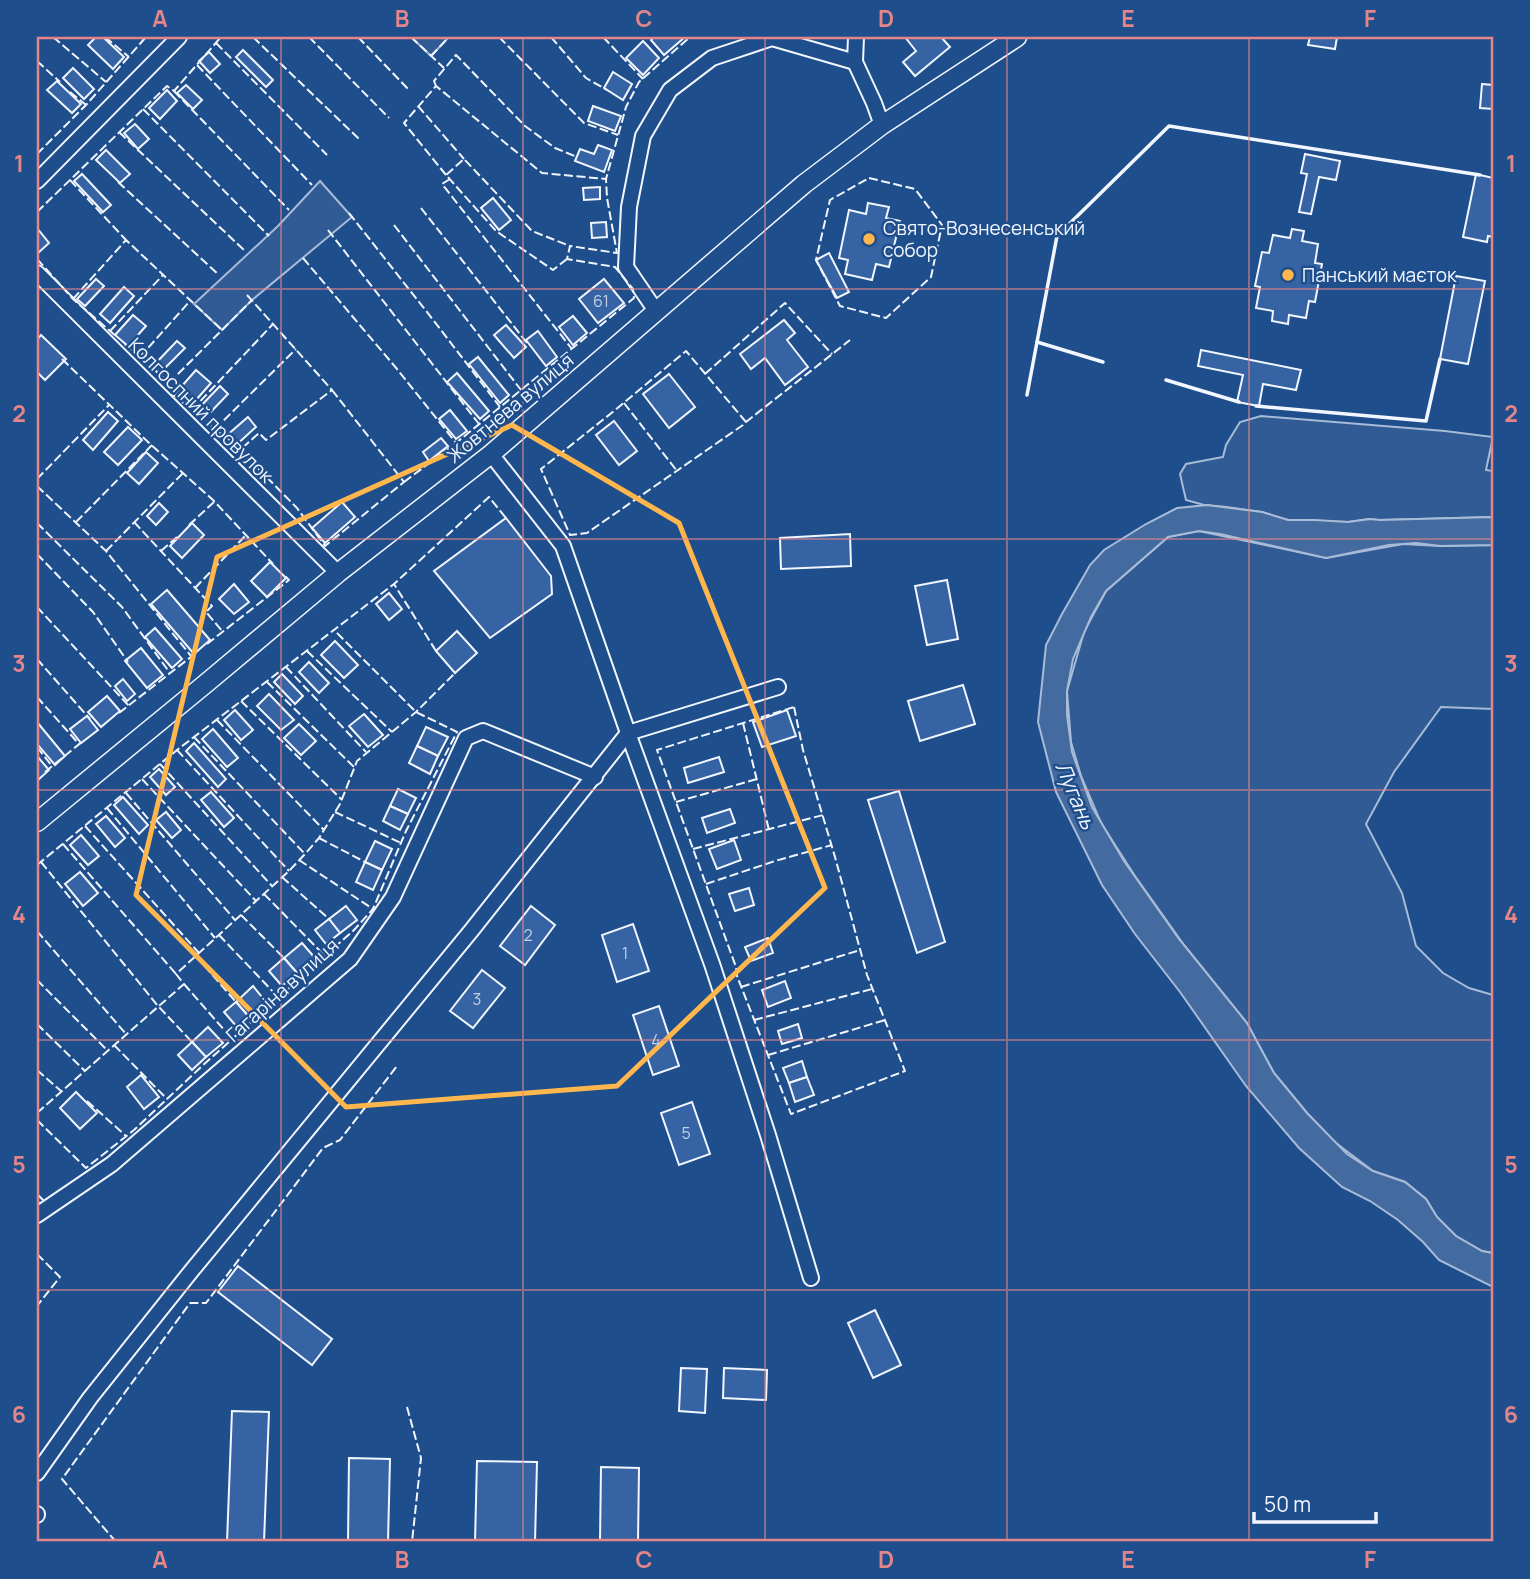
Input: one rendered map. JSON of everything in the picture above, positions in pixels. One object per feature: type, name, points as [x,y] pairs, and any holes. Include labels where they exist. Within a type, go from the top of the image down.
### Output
[{"type":"street","points":[[37,181],[179,37]]},
{"type":"street","points":[[856,37],[855,62],[882,125]]},
{"type":"street","name":"Жовтнева вулиця","points":[[37,822],[338,573],[491,454],[804,184],[882,125],[1017,37]]},
{"type":"street","points":[[656,311],[625,267],[629,207],[643,136],[670,90],[712,58],[772,38],[855,62]]},
{"type":"street","name":"Колгоспний провулок","points":[[37,273],[338,573]]},
{"type":"street","points":[[491,454],[563,546],[712,964],[811,1278]]},
{"type":"street","points":[[37,1473],[90,1398],[193,1269],[471,932],[628,733],[778,687]]},
{"type":"street","name":"Гагаріна вулиця","points":[[37,1215],[112,1164],[350,959],[393,897],[466,738],[483,731],[594,777]]},
{"type":"highlighted area","points":[[512,425],[679,523],[825,888],[617,1086],[346,1107],[136,895],[217,557]]},
{"type":"shaded area","points":[[411,37],[449,37],[431,56]]},
{"type":"shaded area","points":[[320,181],[352,217],[252,300],[222,330],[194,304],[278,226]]},
{"type":"shaded area","points":[[1261,416],[1493,437],[1486,470],[1493,471],[1493,517],[1369,519],[1348,522],[1288,520],[1262,512],[1204,505],[1186,500],[1180,474],[1186,464],[1223,457],[1226,445],[1240,422]]},
{"type":"shaded area","points":[[1199,531],[1326,558],[1403,544],[1493,545],[1493,709],[1441,707],[1394,772],[1366,824],[1402,893],[1416,946],[1443,973],[1469,988],[1493,995],[1493,1253],[1482,1251],[1456,1236],[1437,1217],[1426,1199],[1405,1182],[1373,1171],[1332,1140],[1307,1113],[1274,1073],[1247,1023],[1184,945],[1135,876],[1101,823],[1081,776],[1071,742],[1067,691],[1084,632],[1106,591],[1168,537]]},
{"type":"water","name":"Лугань","points":[[1207,505],[1262,512],[1288,520],[1348,522],[1370,519],[1493,517],[1493,545],[1389,545],[1326,558],[1199,531],[1168,537],[1106,591],[1091,617],[1073,659],[1067,691],[1067,715],[1072,752],[1092,807],[1124,861],[1179,939],[1247,1023],[1274,1073],[1307,1113],[1347,1154],[1373,1171],[1405,1182],[1426,1199],[1437,1217],[1456,1236],[1482,1251],[1493,1253],[1493,1287],[1439,1260],[1398,1220],[1370,1201],[1342,1187],[1299,1148],[1246,1086],[1180,992],[1135,934],[1102,885],[1056,792],[1038,722],[1046,645],[1062,614],[1090,565],[1104,550],[1177,508]]},
{"type":"building","points":[[96,37],[103,37],[124,57],[113,69],[88,45]]},
{"type":"building","points":[[654,37],[685,37],[664,55],[651,40]]},
{"type":"building","points":[[905,37],[941,37],[950,47],[915,76],[903,62],[916,51]]},
{"type":"building","points":[[1310,37],[1337,37],[1335,49],[1308,45]]},
{"type":"building","points":[[643,41],[659,58],[643,75],[626,58]]},
{"type":"building","points":[[243,50],[273,80],[266,87],[236,57]]},
{"type":"building","points":[[209,52],[220,64],[210,73],[199,61]]},
{"type":"building","points":[[73,68],[94,89],[84,99],[63,78]]},
{"type":"building","points":[[613,72],[632,84],[623,100],[604,88]]},
{"type":"building","points":[[57,81],[81,104],[72,113],[47,90]]},
{"type":"building","points":[[1482,84],[1493,85],[1493,109],[1480,108]]},
{"type":"building","points":[[186,85],[202,100],[193,109],[177,93]]},
{"type":"building","points":[[167,90],[177,101],[160,119],[149,108]]},
{"type":"building","points":[[593,106],[621,116],[615,131],[588,121]]},
{"type":"building","points":[[135,124],[149,139],[138,149],[124,133]]},
{"type":"building","points":[[598,145],[612,150],[604,172],[575,161],[580,149],[594,154]]},
{"type":"building","points":[[106,150],[130,174],[120,183],[96,160]]},
{"type":"building","points":[[1305,154],[1340,161],[1336,180],[1319,177],[1311,214],[1299,212],[1307,174],[1301,173]]},
{"type":"building","points":[[82,174],[111,205],[103,212],[74,181]]},
{"type":"building","points":[[1476,174],[1493,178],[1493,237],[1488,236],[1487,242],[1463,237]]},
{"type":"building","points":[[600,187],[600,199],[584,200],[583,188]]},
{"type":"building","points":[[493,198],[511,220],[499,230],[481,208]]},
{"type":"building","points":[[868,203],[889,207],[886,218],[900,221],[889,267],[876,264],[872,280],[845,274],[848,260],[839,258],[849,210],[866,214]]},
{"type":"building","points":[[606,222],[607,237],[592,238],[591,223]]},
{"type":"building","points":[[37,228],[49,243],[37,254]]},
{"type":"building","name":"Панський маєток","points":[[1292,229],[1304,231],[1302,241],[1318,244],[1315,263],[1322,264],[1315,302],[1309,301],[1306,318],[1289,315],[1288,324],[1272,321],[1273,311],[1256,308],[1260,287],[1255,286],[1262,252],[1269,253],[1273,235],[1290,238]]},
{"type":"building","points":[[829,253],[849,292],[837,298],[816,260]]},
{"type":"building","points":[[1456,276],[1485,281],[1468,364],[1440,359]]},
{"type":"building","points":[[96,279],[104,286],[85,306],[77,299]]},
{"type":"building","points":[[604,279],[624,303],[598,323],[579,299]]},
{"type":"building","points":[[124,287],[134,296],[110,323],[100,314]]},
{"type":"building","points":[[133,315],[146,326],[128,346],[115,335]]},
{"type":"building","points":[[573,316],[587,333],[573,345],[559,327]]},
{"type":"building","points":[[784,320],[795,333],[787,340],[808,367],[785,385],[765,358],[751,369],[740,354]]},
{"type":"building","points":[[506,325],[526,347],[514,358],[494,335]]},
{"type":"building","points":[[538,331],[557,357],[546,366],[526,340]]},
{"type":"building","points":[[41,335],[66,359],[45,380],[37,372],[37,340]]},
{"type":"building","points":[[177,341],[185,348],[159,374],[152,367]]},
{"type":"building","points":[[1201,350],[1301,370],[1296,390],[1263,384],[1259,406],[1237,402],[1243,375],[1198,366]]},
{"type":"building","points":[[478,357],[509,395],[500,403],[469,364]]},
{"type":"building","points":[[196,370],[211,383],[189,408],[174,395]]},
{"type":"building","points":[[457,373],[489,411],[480,419],[447,382]]},
{"type":"building","points":[[669,374],[695,407],[669,428],[643,394]]},
{"type":"building","points":[[220,386],[228,394],[204,419],[196,411]]},
{"type":"building","points":[[450,410],[467,431],[456,439],[439,419]]},
{"type":"building","points":[[108,412],[118,421],[93,450],[83,440]]},
{"type":"building","points":[[248,417],[256,427],[235,446],[226,436]]},
{"type":"building","points":[[614,421],[637,451],[619,465],[596,435]]},
{"type":"building","points":[[128,427],[142,440],[118,465],[104,452]]},
{"type":"building","points":[[441,438],[448,446],[429,461],[423,452]]},
{"type":"building","points":[[146,452],[158,463],[139,484],[127,473]]},
{"type":"building","points":[[342,502],[355,517],[325,543],[312,528]]},
{"type":"building","points":[[159,503],[168,512],[156,525],[147,516]]},
{"type":"building","points":[[506,518],[551,576],[552,594],[490,638],[434,571]]},
{"type":"building","points":[[192,523],[204,535],[182,558],[170,546]]},
{"type":"building","points":[[850,534],[851,566],[781,569],[780,538]]},
{"type":"building","points":[[270,562],[286,578],[267,597],[251,581]]},
{"type":"building","points":[[947,580],[958,639],[927,645],[915,586]]},
{"type":"building","points":[[234,584],[249,602],[234,614],[219,599]]},
{"type":"building","points":[[167,590],[210,640],[194,654],[151,604]]},
{"type":"building","points":[[389,593],[402,609],[389,620],[376,604]]},
{"type":"building","points":[[155,628],[182,659],[172,668],[145,637]]},
{"type":"building","points":[[457,631],[477,653],[455,673],[436,651]]},
{"type":"building","points":[[335,641],[358,665],[344,678],[321,655]]},
{"type":"building","points":[[141,648],[163,675],[147,688],[125,661]]},
{"type":"building","points":[[309,662],[329,683],[319,693],[299,672]]},
{"type":"building","points":[[282,674],[303,696],[295,704],[274,682]]},
{"type":"building","points":[[123,679],[135,694],[127,701],[115,686]]},
{"type":"building","points":[[963,685],[975,724],[920,741],[908,701]]},
{"type":"building","points":[[269,694],[294,720],[281,730],[257,706]]},
{"type":"building","points":[[107,696],[120,711],[101,727],[88,712]]},
{"type":"building","points":[[235,710],[253,730],[241,740],[224,720]]},
{"type":"building","points":[[787,710],[796,736],[762,747],[753,722]]},
{"type":"building","points":[[364,714],[383,735],[368,747],[349,726]]},
{"type":"building","points":[[87,716],[98,730],[81,743],[70,729]]},
{"type":"building","points":[[37,722],[65,756],[55,765],[37,744]]},
{"type":"building","points":[[299,724],[316,741],[301,755],[284,738]]},
{"type":"building","points":[[426,727],[448,737],[438,756],[417,746]]},
{"type":"building","points":[[213,729],[238,758],[227,767],[202,739]]},
{"type":"building","points":[[194,743],[226,779],[218,787],[186,751]]},
{"type":"building","points":[[417,746],[438,756],[430,774],[409,763]]},
{"type":"building","points":[[37,756],[49,770],[37,781]]},
{"type":"building","points":[[719,757],[724,772],[688,783],[684,768]]},
{"type":"building","points":[[159,769],[175,787],[166,795],[150,777]]},
{"type":"building","points":[[398,789],[416,798],[408,814],[390,806]]},
{"type":"building","points":[[899,791],[945,942],[917,953],[868,800]]},
{"type":"building","points":[[211,792],[234,818],[224,827],[201,800]]},
{"type":"building","points":[[123,797],[148,825],[139,834],[114,805]]},
{"type":"building","points":[[390,806],[408,814],[400,830],[383,821]]},
{"type":"building","points":[[730,809],[735,823],[707,833],[702,818]]},
{"type":"building","points":[[166,812],[181,830],[172,838],[156,820]]},
{"type":"building","points":[[106,816],[125,838],[115,847],[96,824]]},
{"type":"building","points":[[81,835],[99,856],[88,865],[70,845]]},
{"type":"building","points":[[734,840],[741,860],[717,869],[709,849]]},
{"type":"building","points":[[375,841],[392,849],[382,870],[365,862]]},
{"type":"building","points":[[365,862],[382,870],[373,890],[356,882]]},
{"type":"building","points":[[80,872],[98,893],[83,906],[65,884]]},
{"type":"building","points":[[749,888],[754,905],[735,911],[729,894]]},
{"type":"building","points":[[346,906],[357,920],[340,933],[329,919]]},
{"type":"building","points":[[531,906],[555,925],[525,965],[500,946]]},
{"type":"building","points":[[329,919],[340,933],[326,944],[315,930]]},
{"type":"building","points":[[633,924],[649,971],[617,982],[602,935]]},
{"type":"building","points":[[768,938],[773,953],[751,961],[745,947]]},
{"type":"building","points":[[302,943],[315,958],[297,973],[284,958]]},
{"type":"building","points":[[284,958],[297,973],[282,986],[269,971]]},
{"type":"building","points":[[482,970],[505,988],[473,1028],[450,1011]]},
{"type":"building","points":[[785,981],[791,998],[768,1007],[762,990]]},
{"type":"building","points":[[253,986],[266,1002],[249,1017],[236,1002]]},
{"type":"building","points":[[236,1002],[249,1017],[237,1027],[224,1012]]},
{"type":"building","points":[[659,1006],[679,1066],[653,1075],[633,1015]]},
{"type":"building","points":[[798,1024],[802,1038],[782,1044],[778,1031]]},
{"type":"building","points":[[208,1027],[223,1043],[206,1057],[192,1042]]},
{"type":"building","points":[[192,1042],[206,1057],[192,1070],[178,1055]]},
{"type":"building","points":[[802,1061],[807,1077],[789,1083],[783,1068]]},
{"type":"building","points":[[141,1075],[159,1097],[144,1109],[127,1087]]},
{"type":"building","points":[[807,1077],[814,1095],[795,1102],[789,1083]]},
{"type":"building","points":[[76,1092],[97,1113],[80,1129],[60,1108]]},
{"type":"building","points":[[692,1102],[710,1154],[679,1165],[661,1113]]},
{"type":"building","points":[[238,1266],[332,1339],[312,1365],[218,1292]]},
{"type":"building","points":[[875,1310],[901,1365],[873,1378],[848,1323]]},
{"type":"building","points":[[681,1368],[707,1369],[705,1413],[679,1411]]},
{"type":"building","points":[[724,1368],[767,1370],[766,1400],[723,1398]]},
{"type":"building","points":[[232,1411],[269,1412],[264,1542],[227,1542]]},
{"type":"building","points":[[349,1458],[390,1459],[388,1542],[348,1542]]},
{"type":"building","points":[[477,1461],[537,1462],[535,1542],[475,1542]]},
{"type":"building","points":[[601,1467],[639,1468],[638,1542],[600,1542]]},
{"type":"fence","points":[[53,37],[106,82]]},
{"type":"fence","points":[[105,37],[129,57]]},
{"type":"fence","points":[[37,154],[86,105],[146,37]]},
{"type":"fence","points":[[37,212],[167,86],[174,91],[221,37]]},
{"type":"fence","points":[[253,37],[359,139]]},
{"type":"fence","points":[[309,37],[389,118]]},
{"type":"fence","points":[[358,37],[410,91]]},
{"type":"fence","points":[[411,37],[444,68]]},
{"type":"fence","points":[[431,56],[449,37]]},
{"type":"fence","points":[[499,37],[584,123],[618,135]]},
{"type":"fence","points":[[551,37],[586,78],[607,90]]},
{"type":"fence","points":[[603,37],[643,79]]},
{"type":"fence","points":[[404,482],[634,298],[633,289],[615,267],[567,259],[570,246],[617,253],[606,179],[626,107],[639,82],[690,37]]},
{"type":"fence","points":[[216,43],[327,155]]},
{"type":"fence","points":[[436,86],[434,81],[456,55],[525,126],[555,148],[577,157]]},
{"type":"fence","points":[[37,61],[60,82]]},
{"type":"fence","points":[[197,65],[312,185]]},
{"type":"fence","points":[[446,175],[404,123],[436,86],[542,173],[606,179]]},
{"type":"fence","points":[[174,91],[289,210]]},
{"type":"fence","points":[[70,92],[86,105]]},
{"type":"fence","points":[[418,106],[464,159]]},
{"type":"fence","points":[[143,109],[269,236]]},
{"type":"fence","points":[[119,132],[245,251]]},
{"type":"fence","points":[[567,259],[553,270],[496,231],[446,175],[464,159],[532,231],[570,246]]},
{"type":"fence","points":[[869,178],[915,189],[942,225],[931,277],[886,318],[840,306],[816,260],[830,200],[869,178]]},
{"type":"fence","points":[[450,179],[442,184],[572,349]]},
{"type":"fence","points":[[70,180],[126,240]]},
{"type":"fence","points":[[118,182],[219,275]]},
{"type":"fence","points":[[421,208],[527,343]]},
{"type":"fence","points":[[349,213],[500,407]]},
{"type":"fence","points":[[394,225],[521,390]]},
{"type":"fence","points":[[328,230],[479,424]]},
{"type":"fence","points":[[73,299],[126,240],[222,330]]},
{"type":"fence","points":[[303,258],[456,443]]},
{"type":"fence","points":[[37,259],[73,299],[117,337]]},
{"type":"fence","points":[[110,331],[163,275]]},
{"type":"fence","points":[[247,295],[332,390]]},
{"type":"fence","points":[[169,383],[252,300]]},
{"type":"fence","points":[[140,357],[190,301]]},
{"type":"fence","points":[[705,374],[785,303],[832,354]]},
{"type":"fence","points":[[192,410],[273,324]]},
{"type":"fence","points":[[746,422],[686,351],[541,469],[570,535],[587,533],[743,425],[850,340]]},
{"type":"fence","points":[[125,344],[175,388],[170,393],[176,397]]},
{"type":"fence","points":[[215,429],[296,349]]},
{"type":"fence","points":[[62,359],[213,500],[273,564]]},
{"type":"fence","points":[[332,390],[404,482],[325,546],[297,508],[240,450],[259,433],[266,440],[332,390]]},
{"type":"fence","points":[[624,403],[677,471]]},
{"type":"fence","points":[[37,479],[109,405]]},
{"type":"fence","points":[[187,406],[227,439]]},
{"type":"fence","points":[[76,522],[152,445]]},
{"type":"fence","points":[[1493,459],[1493,468]]},
{"type":"fence","points":[[106,551],[183,473]]},
{"type":"fence","points":[[37,486],[106,551],[191,656]]},
{"type":"fence","points":[[436,651],[394,584],[489,497],[506,518]]},
{"type":"fence","points":[[189,525],[214,502]]},
{"type":"fence","points":[[134,522],[212,606],[206,612],[223,632]]},
{"type":"fence","points":[[37,523],[122,607],[170,673]]},
{"type":"fence","points":[[195,588],[246,535]]},
{"type":"fence","points":[[161,551],[177,537]]},
{"type":"fence","points":[[37,554],[93,612],[128,662]]},
{"type":"fence","points":[[207,644],[289,580],[283,574]]},
{"type":"fence","points":[[37,865],[177,750],[394,584]]},
{"type":"fence","points":[[37,607],[129,706]]},
{"type":"fence","points":[[37,1120],[86,1168],[134,1130],[354,930],[373,909],[406,831],[457,732],[416,712],[334,630]]},
{"type":"fence","points":[[307,651],[392,732]]},
{"type":"fence","points":[[119,713],[196,653]]},
{"type":"fence","points":[[37,659],[90,719]]},
{"type":"fence","points":[[286,667],[366,752]]},
{"type":"fence","points":[[37,1113],[184,984],[176,974],[289,871],[319,838],[340,804],[357,761],[416,712],[455,673]]},
{"type":"fence","points":[[267,682],[354,767]]},
{"type":"fence","points":[[37,697],[79,744]]},
{"type":"fence","points":[[241,701],[342,800]]},
{"type":"fence","points":[[794,707],[803,750],[867,975],[905,1071],[791,1114],[737,976],[657,750],[794,707]]},
{"type":"fence","points":[[217,720],[324,830]]},
{"type":"fence","points":[[743,723],[769,830]]},
{"type":"fence","points":[[194,737],[305,854]]},
{"type":"fence","points":[[45,772],[83,741]]},
{"type":"fence","points":[[37,747],[52,766]]},
{"type":"fence","points":[[177,750],[289,871]]},
{"type":"fence","points":[[160,764],[272,886]]},
{"type":"fence","points":[[142,779],[256,901]]},
{"type":"fence","points":[[676,802],[757,779]]},
{"type":"fence","points":[[126,793],[235,920]]},
{"type":"fence","points":[[107,808],[215,938]]},
{"type":"fence","points":[[335,812],[401,843]]},
{"type":"fence","points":[[693,849],[823,815]]},
{"type":"fence","points":[[85,826],[199,953]]},
{"type":"fence","points":[[319,838],[365,862]]},
{"type":"fence","points":[[63,844],[176,974]]},
{"type":"fence","points":[[706,884],[832,845]]},
{"type":"fence","points":[[299,860],[373,909]]},
{"type":"fence","points":[[41,862],[158,1006],[192,1042]]},
{"type":"fence","points":[[282,877],[329,919]]},
{"type":"fence","points":[[264,894],[325,956]]},
{"type":"fence","points":[[241,915],[284,958]]},
{"type":"fence","points":[[37,931],[126,1034]]},
{"type":"fence","points":[[219,935],[278,997]]},
{"type":"fence","points":[[741,987],[860,950]]},
{"type":"fence","points":[[196,956],[236,1002]]},
{"type":"fence","points":[[37,980],[108,1051]]},
{"type":"fence","points":[[184,984],[232,1039]]},
{"type":"fence","points":[[754,1020],[872,989]]},
{"type":"fence","points":[[768,1055],[885,1020]]},
{"type":"fence","points":[[37,1024],[85,1071]]},
{"type":"fence","points":[[114,1045],[167,1099]]},
{"type":"fence","points":[[116,1542],[62,1479],[190,1303],[206,1303],[323,1148],[340,1140],[397,1066]]},
{"type":"fence","points":[[37,1070],[61,1091]]},
{"type":"fence","points":[[87,1101],[126,1136]]},
{"type":"fence","points":[[37,1194],[43,1200],[37,1204]]},
{"type":"fence","points":[[37,1254],[60,1277],[37,1306]]},
{"type":"fence","points":[[407,1407],[421,1458],[412,1542]]},
{"type":"wall","points":[[1027,395],[1057,236],[1169,126],[1480,175]]},
{"type":"wall","points":[[1037,342],[1103,362]]},
{"type":"wall","points":[[1256,406],[1426,421],[1440,359]]},
{"type":"wall","points":[[1166,380],[1239,402]]},
{"type":"place","name":"Свято-Вознесенський собор","points":[[869,239]]},
{"type":"place","name":"Панський маєток","points":[[1288,275]]}]
